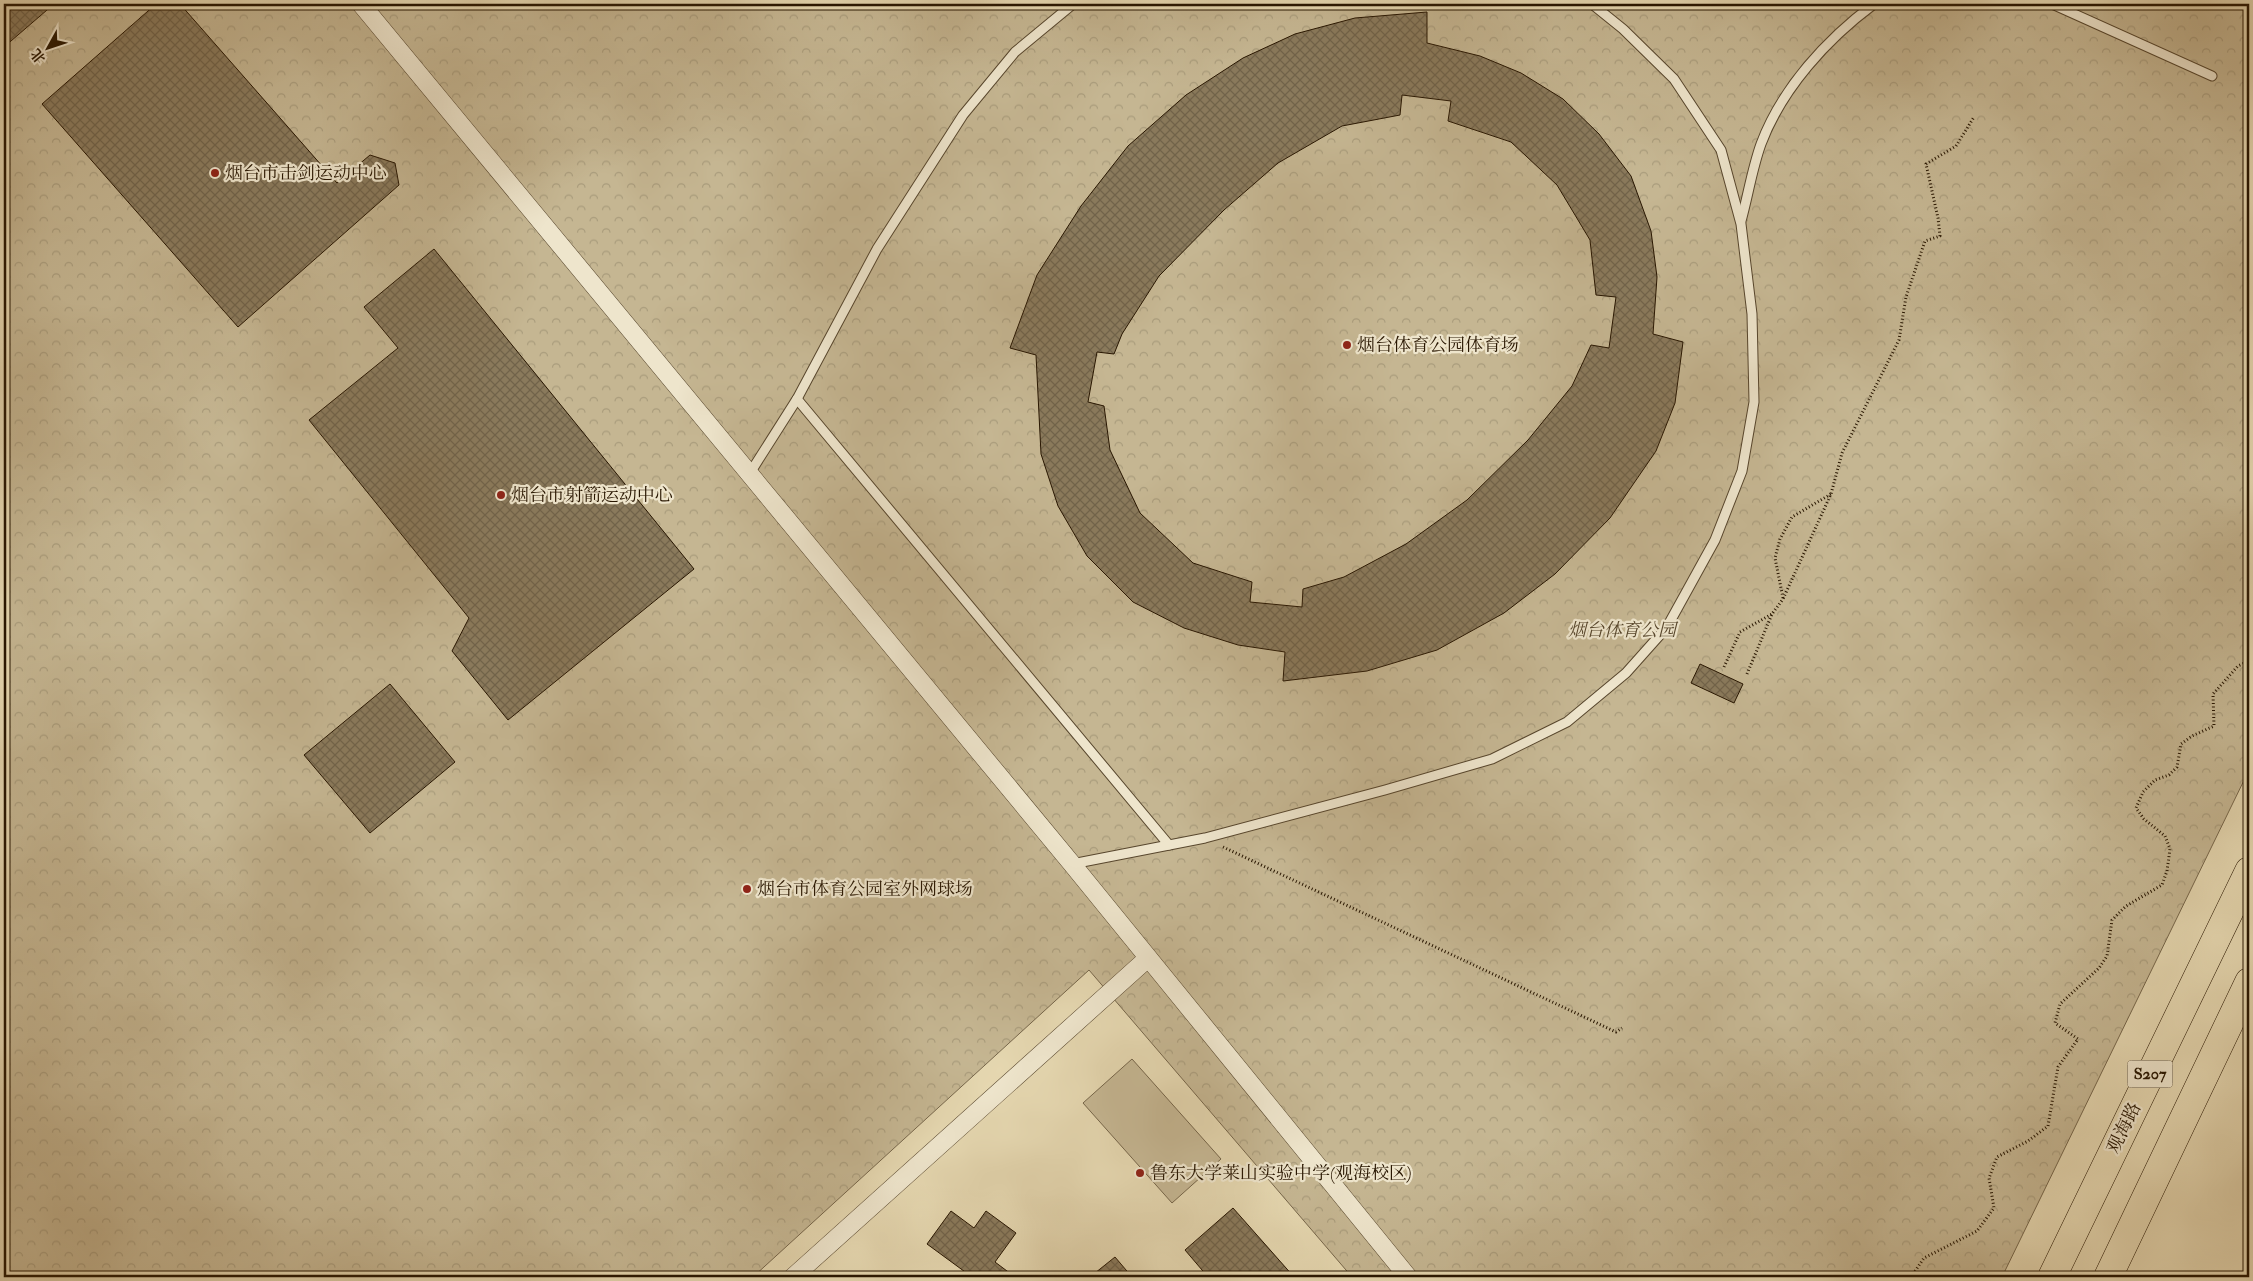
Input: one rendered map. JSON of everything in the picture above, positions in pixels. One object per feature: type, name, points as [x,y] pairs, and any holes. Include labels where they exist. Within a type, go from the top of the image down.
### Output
[{"type":"main road","name":"观海路","points":[[2052,1277],[2249,871]]},
{"type":"main road","name":"S207","points":[[2108,1277],[2249,982]]},
{"type":"street","points":[[361,4],[1072,864],[1408,1277]]},
{"type":"street","points":[[793,1277],[1148,958]]},
{"type":"lane","points":[[750,473],[797,399],[877,249],[963,115],[1015,52],[1073,4]]},
{"type":"lane","points":[[1072,864],[1205,838],[1492,759],[1567,722],[1626,673],[1667,627],[1715,540],[1742,471],[1754,402],[1752,314],[1741,224],[1722,150],[1674,79],[1623,28],[1592,4]]},
{"type":"lane","points":[[1741,224],[1761,144],[1784,96],[1823,52],[1874,4]]},
{"type":"lane","points":[[2052,4],[2212,76]]},
{"type":"lane","points":[[797,399],[1169,845]]},
{"type":"path","points":[[1747,674],[1772,614],[1783,599],[1832,494],[1842,453],[1899,340],[1906,297],[1925,242],[1940,236],[1926,164],[1956,146],[1974,117]]},
{"type":"path","points":[[1783,599],[1775,558],[1780,539],[1792,517],[1832,494]]},
{"type":"path","points":[[1724,667],[1740,632],[1772,614]]},
{"type":"path","points":[[1911,1277],[1924,1258],[1977,1231],[1994,1208],[1989,1178],[1997,1156],[2028,1142],[2048,1126],[2058,1067],[2078,1039],[2055,1023],[2060,1004],[2099,968],[2107,956],[2112,920],[2126,906],[2162,885],[2167,871],[2170,849],[2165,836],[2144,819],[2136,808],[2143,792],[2155,780],[2169,775],[2177,767],[2182,744],[2192,736],[2214,726],[2213,694],[2238,666],[2249,661]]},
{"type":"path","points":[[1205,838],[1616,1032],[1622,1028]]},
{"type":"green space","name":"烟台体育公园","points":[[4,4],[2242,4],[2249,8],[2249,770],[2002,1277],[1352,1277],[1089,970],[753,1277],[4,1277]]},
{"type":"green space","points":[[1132,1059],[1221,1159],[1172,1203],[1083,1103]]},
{"type":"building","points":[[13,4],[54,4],[4,47],[4,12]]},
{"type":"building","name":"烟台市击剑运动中心","points":[[156,4],[180,4],[337,183],[370,155],[395,163],[399,185],[238,327],[42,104]]},
{"type":"building","points":[[1427,12],[1427,43],[1480,56],[1521,73],[1563,99],[1599,134],[1631,176],[1651,231],[1657,277],[1653,334],[1683,342],[1675,403],[1656,451],[1610,518],[1555,574],[1504,613],[1437,650],[1367,671],[1283,681],[1285,652],[1238,645],[1184,628],[1133,602],[1087,556],[1058,506],[1041,454],[1036,355],[1010,348],[1037,275],[1081,206],[1128,146],[1186,95],[1243,58],[1295,34],[1355,18]],"holes":[[[1402,95],[1451,101],[1448,121],[1511,142],[1557,185],[1590,240],[1596,295],[1616,297],[1609,348],[1591,345],[1572,386],[1528,440],[1467,500],[1406,544],[1344,577],[1303,589],[1302,607],[1250,602],[1252,582],[1193,563],[1140,513],[1110,450],[1104,406],[1088,402],[1097,352],[1114,354],[1122,334],[1159,276],[1224,210],[1278,163],[1342,126],[1400,115]]]},
{"type":"building","name":"烟台市射箭运动中心","points":[[434,249],[694,569],[508,720],[452,651],[469,618],[309,420],[398,348],[364,307]]},
{"type":"building","points":[[1700,664],[1743,684],[1734,703],[1691,683]]},
{"type":"building","points":[[390,684],[455,762],[370,833],[304,755]]},
{"type":"building","points":[[1233,1208],[1294,1277],[1208,1277],[1185,1250]]},
{"type":"building","points":[[951,1211],[974,1228],[986,1211],[1016,1233],[995,1262],[1015,1277],[972,1277],[927,1244]]},
{"type":"building","points":[[1115,1257],[1132,1277],[1090,1277]]},
{"type":"place","name":"烟台市击剑运动中心","points":[[215,173]]},
{"type":"place","name":"烟台体育公园体育场","points":[[1347,345]]},
{"type":"place","name":"烟台市射箭运动中心","points":[[501,495]]},
{"type":"place","name":"烟台市体育公园室外网球场","points":[[747,889]]},
{"type":"place","name":"鲁东大学莱山实验中学(观海校区)","points":[[1140,1173]]}]
